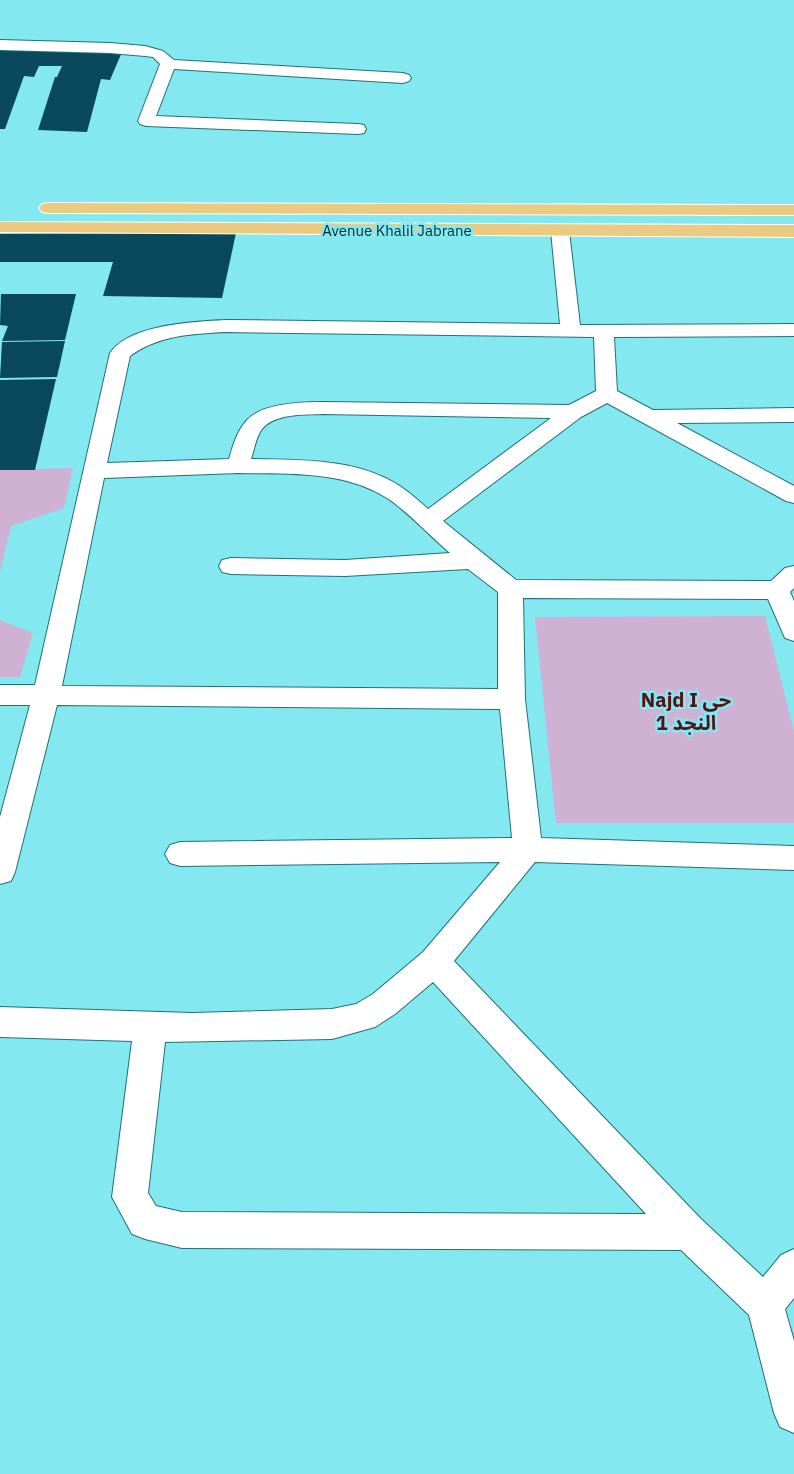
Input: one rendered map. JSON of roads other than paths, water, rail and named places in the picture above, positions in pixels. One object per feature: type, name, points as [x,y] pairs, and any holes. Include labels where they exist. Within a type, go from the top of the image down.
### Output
[{"type":"main road","name":"Avenue Khalil Jabrane","points":[[30,208],[794,210]]},
{"type":"main road","name":"Avenue Khalil Jabrane","points":[[0,227],[794,231]]},
{"type":"street","points":[[0,45],[110,48],[158,54],[166,59],[168,64],[146,121],[358,129]]},
{"type":"street","points":[[168,64],[403,78]]},
{"type":"street","points":[[560,231],[571,331]]},
{"type":"street","points":[[0,872],[46,696],[120,354],[134,342],[152,335],[174,330],[225,326],[571,331],[794,330]]},
{"type":"street","points":[[604,331],[607,394]]},
{"type":"street","points":[[427,521],[573,412],[607,394]]},
{"type":"street","points":[[607,394],[794,496]]},
{"type":"street","points":[[238,466],[252,427],[267,416],[288,410],[323,408],[573,412]]},
{"type":"street","points":[[652,418],[794,415]]},
{"type":"street","points":[[95,471],[238,466],[320,468],[362,477],[395,493],[510,589],[786,582],[794,632]]},
{"type":"street","points":[[231,566],[345,568],[473,560]]},
{"type":"street","points":[[0,1022],[192,1028],[340,1022],[363,1016],[384,1004],[434,962],[528,850],[512,699],[510,589]]},
{"type":"street","points":[[0,695],[240,696],[439,700],[512,699]]},
{"type":"street","points":[[180,854],[528,850],[794,858]]},
{"type":"street","points":[[434,962],[688,1232],[765,1304],[794,1413]]},
{"type":"street","points":[[150,1027],[130,1197],[145,1221],[182,1230],[688,1232]]},
{"type":"street","points":[[765,1304],[794,1268]]},
{"type":"district","name":"Najd I حي النجد 1","points":[[686,710]]}]
